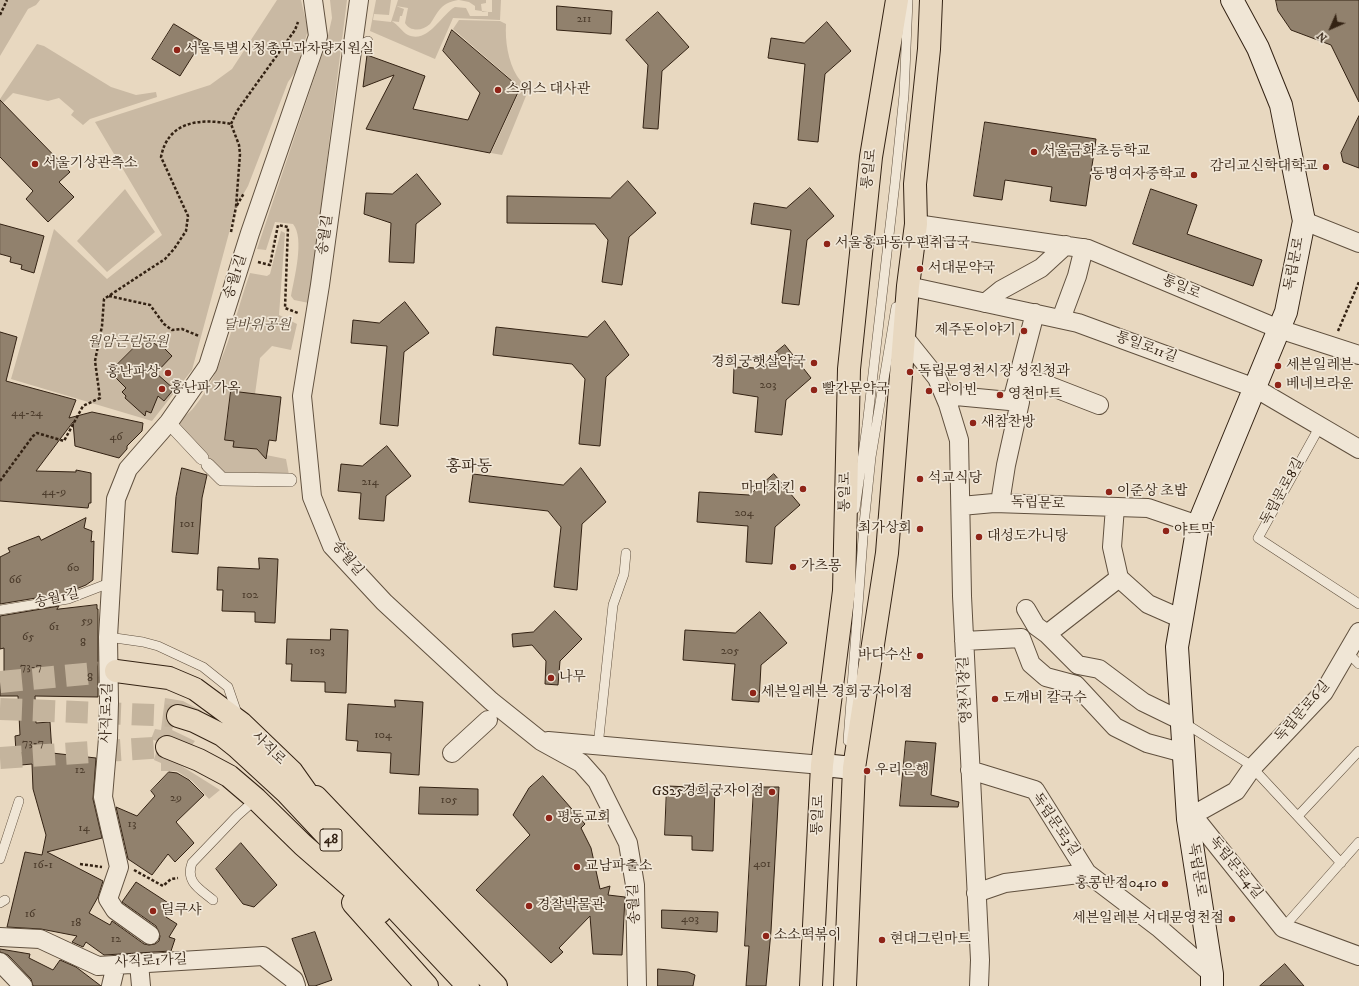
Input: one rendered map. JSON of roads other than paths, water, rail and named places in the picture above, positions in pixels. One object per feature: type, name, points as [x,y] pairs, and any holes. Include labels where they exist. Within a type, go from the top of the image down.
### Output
[{"type":"main road","name":"통일로","points":[[811,986],[822,765],[844,592],[849,369],[871,157],[897,0]]},
{"type":"main road","points":[[845,986],[854,768],[887,553],[908,286],[916,224],[914,184],[929,49],[931,0]]},
{"type":"main road","name":"독립문로","points":[[1212,980],[1190,812],[1184,753],[1177,646],[1198,525],[1286,312],[1304,221],[1281,105],[1258,48],[1232,0]]},
{"type":"main road","name":"사직로","points":[[116,671],[169,678],[195,689],[240,723],[292,772],[376,888]]},
{"type":"main road","name":"사직로","points":[[448,986],[380,912],[308,829],[253,773],[176,721],[194,721],[222,736],[237,747],[287,793],[468,986]]},
{"type":"main road","name":"사직로","points":[[167,747],[199,760],[229,776],[303,845],[380,912]]},
{"type":"main road","points":[[822,765],[854,768]]},
{"type":"main road","points":[[292,772],[496,986]]},
{"type":"main road","points":[[303,845],[427,986]]},
{"type":"street","name":"송월길","points":[[359,0],[302,396],[312,497],[332,546],[384,602],[491,701],[541,741],[581,763],[597,781],[628,843],[635,885],[637,986]]},
{"type":"street","name":"송월1길","points":[[108,637],[116,499],[128,469],[169,422],[208,366],[242,259],[318,36],[314,7]]},
{"type":"street","points":[[1304,221],[1359,243]]},
{"type":"street","name":"통일로","points":[[916,224],[1075,247],[1279,329],[1359,355]]},
{"type":"street","points":[[984,302],[1001,290],[1075,247],[1077,276],[1062,319]]},
{"type":"street","name":"통일로11길","points":[[908,286],[1078,323],[1255,388]]},
{"type":"street","points":[[1012,401],[1035,313]]},
{"type":"street","name":"영천시장길","points":[[904,337],[937,378],[945,395],[960,440],[964,641],[979,986]]},
{"type":"street","points":[[1019,374],[1099,406]]},
{"type":"street","points":[[1255,388],[1320,426],[1358,446]]},
{"type":"street","points":[[945,395],[1020,402],[1006,465],[1000,503]]},
{"type":"street","points":[[172,426],[222,479],[290,480]]},
{"type":"street","name":"독립문로","points":[[961,506],[1000,503],[1148,508],[1198,525]]},
{"type":"street","points":[[1115,507],[1112,547],[1119,578],[1148,604],[1182,619]]},
{"type":"street","points":[[964,641],[1021,638],[1041,630],[1119,578]]},
{"type":"street","points":[[1026,610],[1041,630],[1078,665],[1099,669],[1143,702],[1182,721]]},
{"type":"street","name":"독립문로6길","points":[[1190,812],[1236,791],[1252,768],[1324,692],[1353,658],[1359,632]]},
{"type":"street","name":"사직로2길","points":[[108,637],[109,703],[103,797],[119,866],[108,899],[115,910],[150,935]]},
{"type":"street","points":[[1021,638],[1031,664],[1046,677],[1076,685],[1115,727],[1147,743],[1184,753]]},
{"type":"street","points":[[452,753],[488,720]]},
{"type":"street","points":[[541,741],[822,765]]},
{"type":"street","name":"독립문로3길","points":[[970,770],[1035,790],[1087,873],[1158,927],[1212,980]]},
{"type":"street","name":"독립문로4길","points":[[1190,812],[1283,928]]},
{"type":"street","name":"독립문로3길","points":[[976,893],[1006,883],[1087,873]]},
{"type":"street","points":[[1283,928],[1359,956]]},
{"type":"street","name":"사직로1가길","points":[[0,937],[40,939],[98,966],[263,956],[294,980],[296,986]]},
{"type":"street","points":[[0,962],[23,986]]},
{"type":"street","points":[[139,963],[141,986]]},
{"type":"street","points":[[111,986],[116,964]]},
{"type":"lane","points":[[844,592],[868,419],[895,184],[904,95],[909,5],[908,0]]},
{"type":"lane","points":[[854,768],[848,740],[867,494],[871,457],[887,370],[914,184]]},
{"type":"lane","name":"독립문로8길","points":[[1320,426],[1258,538],[1359,604]]},
{"type":"lane","points":[[598,746],[613,605],[624,574],[626,553]]},
{"type":"lane","name":"송월1길","points":[[0,610],[68,599],[112,582]]},
{"type":"lane","points":[[108,637],[143,642],[158,646],[203,667],[228,686],[240,723]]},
{"type":"lane","points":[[1182,721],[1252,768],[1341,863]]},
{"type":"lane","points":[[1298,816],[1359,751]]},
{"type":"lane","points":[[213,900],[192,882],[190,870],[192,863],[237,816],[256,800]]},
{"type":"lane","points":[[0,859],[19,801]]},
{"type":"lane","points":[[1283,928],[1359,842]]},
{"type":"tunnel","points":[[0,682],[116,671]]},
{"type":"tunnel","points":[[0,709],[178,716]]},
{"type":"tunnel","points":[[0,758],[167,747]]},
{"type":"place","name":"서울특별시청총무과차량지원실","points":[[177,50]]},
{"type":"place","name":"스위스 대사관","points":[[498,90]]},
{"type":"place","name":"서울금화초등학교","points":[[1034,152]]},
{"type":"place","name":"서울기상관측소","points":[[35,164]]},
{"type":"place","name":"감리교신학대학교","points":[[1326,167]]},
{"type":"place","name":"동명여자중학교","points":[[1194,175]]},
{"type":"place","name":"서울홍파동우편취급국","points":[[827,244]]},
{"type":"place","name":"서대문약국","points":[[920,269]]},
{"type":"place","name":"제주돈이야기","points":[[1024,331]]},
{"type":"place","name":"경희궁햇살약국","points":[[814,363]]},
{"type":"place","name":"세븐일레븐","points":[[1278,366]]},
{"type":"place","name":"독립문영천시장 성진청과","points":[[910,372]]},
{"type":"place","name":"홍난파상","points":[[168,373]]},
{"type":"place","name":"베네브라운","points":[[1278,385]]},
{"type":"place","name":"홍난파 가옥","points":[[162,389]]},
{"type":"place","name":"빨간문약국","points":[[814,390]]},
{"type":"place","name":"라이빈","points":[[929,391]]},
{"type":"place","name":"영천마트","points":[[1000,395]]},
{"type":"place","name":"새참찬방","points":[[973,423]]},
{"type":"place","name":"석교식당","points":[[920,479]]},
{"type":"place","name":"마마치킨","points":[[803,489]]},
{"type":"place","name":"이준상 초밥","points":[[1109,492]]},
{"type":"place","name":"최가상회","points":[[920,529]]},
{"type":"place","name":"야트막","points":[[1166,531]]},
{"type":"place","name":"대성도가니탕","points":[[979,537]]},
{"type":"place","name":"가츠몽","points":[[793,567]]},
{"type":"place","name":"바다수산","points":[[920,656]]},
{"type":"place","name":"나무","points":[[551,678]]},
{"type":"place","name":"세븐일레븐 경희궁자이점","points":[[753,693]]},
{"type":"place","name":"도깨비 칼국수","points":[[995,699]]},
{"type":"place","name":"우리은행","points":[[867,771]]},
{"type":"place","name":"GS25경희궁자이점","points":[[772,792]]},
{"type":"place","name":"평동교회","points":[[549,818]]},
{"type":"place","name":"교남파출소","points":[[577,867]]},
{"type":"place","name":"홍콩반점0410","points":[[1165,884]]},
{"type":"place","name":"경찰박물관","points":[[529,906]]},
{"type":"place","name":"딜쿠샤","points":[[153,911]]},
{"type":"place","name":"세븐일레븐 서대문영천점","points":[[1232,919]]},
{"type":"place","name":"소소떡볶이","points":[[766,936]]},
{"type":"place","name":"현대그린마트","points":[[882,940]]},
{"type":"district","name":"홍파동","points":[[469,468]]},
{"type":"park label","name":"달바위공원","points":[[257,326]]},
{"type":"park label","name":"월암근린공원","points":[[128,343]]}]
